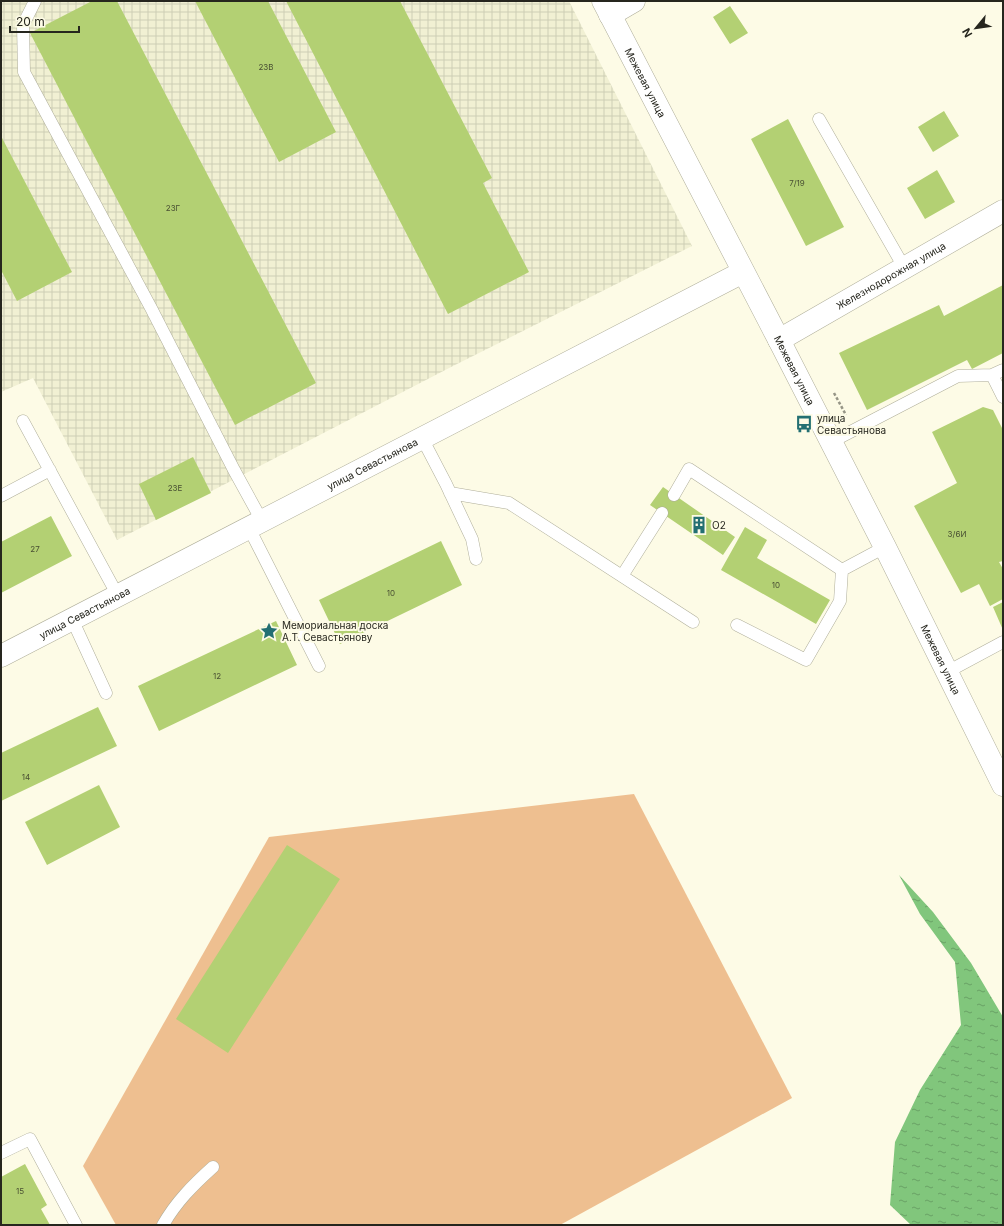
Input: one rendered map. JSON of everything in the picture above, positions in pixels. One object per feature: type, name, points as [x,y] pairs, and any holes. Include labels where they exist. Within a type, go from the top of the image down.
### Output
[{"type":"street","points":[[607,8],[634,1]]},
{"type":"street","name":"Межевая улица","points":[[607,8],[885,547],[1003,784]]},
{"type":"street","name":"Железнодорожная улица","points":[[779,340],[905,269],[1003,211]]},
{"type":"street","name":"улица Севастьянова","points":[[1,656],[743,272]]},
{"type":"lane","points":[[35,1],[23,25],[24,72],[151,308],[230,463],[255,524],[319,666]]},
{"type":"lane","points":[[819,119],[905,269]]},
{"type":"lane","points":[[831,442],[958,376],[998,373],[1003,397]]},
{"type":"lane","points":[[23,421],[118,596]]},
{"type":"lane","points":[[422,438],[472,539],[476,559]]},
{"type":"lane","points":[[674,495],[689,469],[842,570]]},
{"type":"lane","points":[[1,496],[50,470]]},
{"type":"lane","points":[[450,493],[509,503],[693,622]]},
{"type":"lane","points":[[622,576],[662,513]]},
{"type":"lane","points":[[842,570],[885,547]]},
{"type":"lane","points":[[737,625],[806,660],[840,601],[842,570]]},
{"type":"lane","points":[[72,619],[106,693]]},
{"type":"lane","points":[[947,672],[1003,642]]},
{"type":"lane","points":[[1,1153],[30,1139],[76,1225]]},
{"type":"lane","points":[[163,1225],[182,1197],[213,1167]]},
{"type":"shaded area","points":[[1,1],[569,1],[692,246],[453,366],[117,540],[33,378],[1,392]]},
{"type":"shaded area","points":[[634,794],[792,1098],[560,1225],[116,1225],[83,1166],[269,837]]},
{"type":"water","points":[[899,875],[933,912],[971,963],[1003,1017],[1003,1225],[911,1225],[890,1205],[895,1142],[920,1090],[961,1025],[955,962],[920,914]]},
{"type":"building","points":[[92,1],[117,1],[316,383],[235,425],[30,33]]},
{"type":"building","points":[[195,1],[268,1],[336,132],[279,162]]},
{"type":"building","points":[[286,1],[400,1],[492,178],[483,183],[529,272],[448,314]]},
{"type":"building","points":[[730,6],[748,33],[730,44],[713,17]]},
{"type":"building","points":[[944,111],[959,136],[933,152],[918,127]]},
{"type":"building","points":[[788,119],[844,227],[806,246],[751,139]]},
{"type":"building","points":[[1,136],[72,272],[17,301],[1,270]]},
{"type":"building","points":[[937,170],[955,202],[925,219],[907,188]]},
{"type":"building","points":[[1003,285],[1003,353],[972,369],[967,360],[867,410],[839,353],[939,305],[944,316]]},
{"type":"building","points":[[983,407],[993,410],[1003,430],[1003,561],[999,562],[1003,569],[1003,599],[990,606],[979,584],[961,593],[914,506],[957,483],[932,432]]},
{"type":"building","points":[[193,457],[211,493],[156,520],[139,484]]},
{"type":"building","name":"O2","points":[[663,487],[735,537],[723,555],[650,505]]},
{"type":"building","points":[[51,516],[72,556],[1,593],[1,542]]},
{"type":"building","points":[[745,527],[767,540],[757,558],[830,600],[816,624],[721,570]]},
{"type":"building","points":[[441,541],[462,585],[340,644],[319,600]]},
{"type":"building","points":[[1003,602],[1003,630],[993,607]]},
{"type":"building","points":[[276,621],[297,665],[159,731],[138,686]]},
{"type":"building","points":[[98,707],[117,746],[1,801],[1,753]]},
{"type":"building","points":[[99,785],[120,827],[47,865],[25,822]]},
{"type":"building","points":[[287,845],[340,879],[228,1053],[176,1019]]},
{"type":"building","points":[[25,1164],[47,1205],[41,1209],[50,1225],[1,1225],[1,1177]]},
{"type":"place","name":"улица Севастьянова","points":[[804,424]]},
{"type":"place","name":"O2","points":[[699,525]]},
{"type":"place","name":"Мемориальная доска А.Т. Севастьянову","points":[[269,631]]}]
